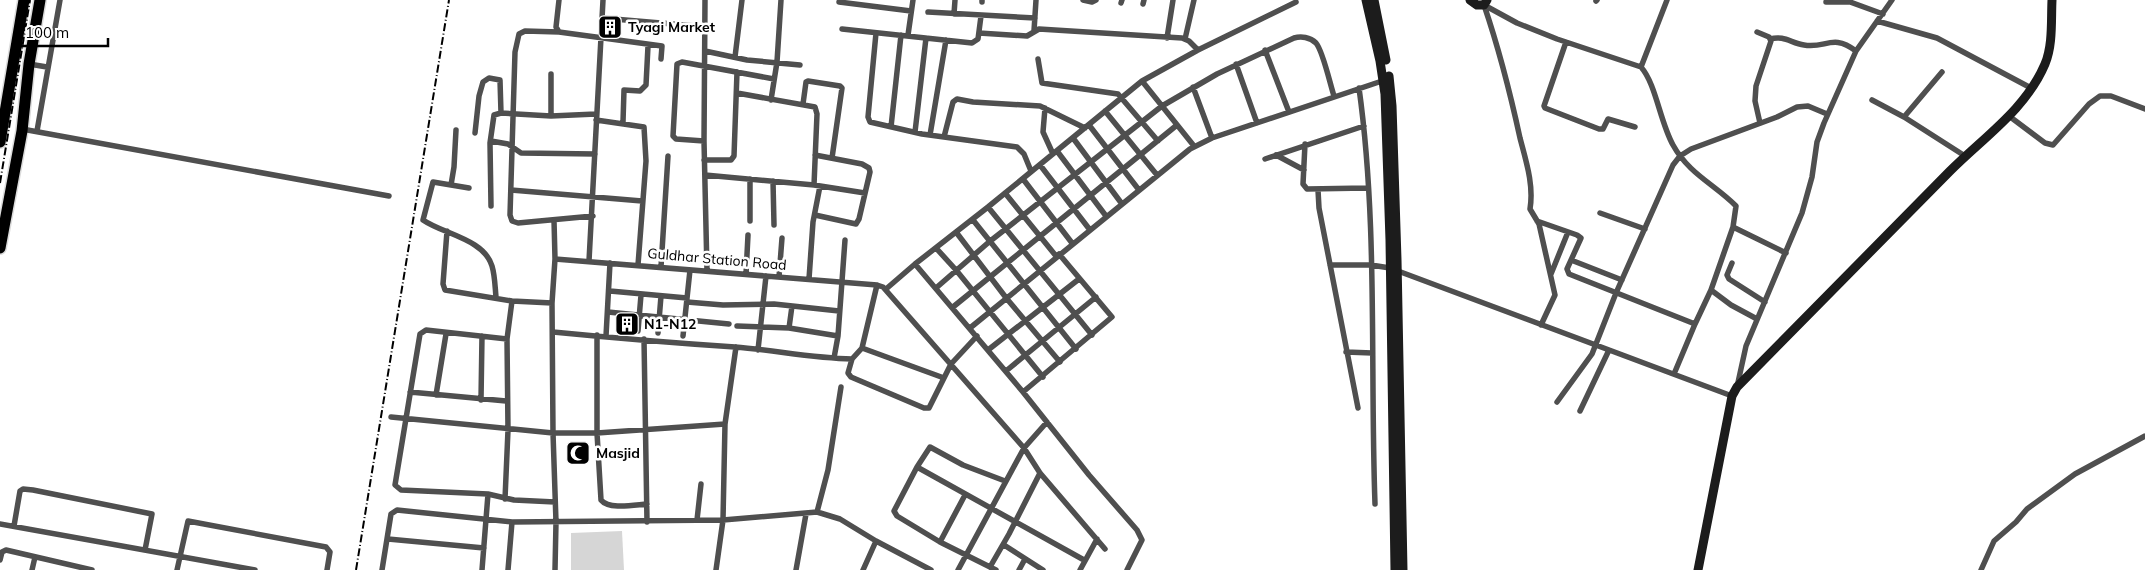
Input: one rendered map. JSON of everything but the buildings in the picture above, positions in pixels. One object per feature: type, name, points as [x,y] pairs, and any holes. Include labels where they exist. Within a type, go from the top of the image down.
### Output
[{"type":"highway","points":[[0,142],[24,0]]},
{"type":"highway","points":[[0,248],[22,128],[29,64],[40,0]]},
{"type":"street","points":[[37,130],[60,0]]},
{"type":"street","points":[[559,0],[556,27],[559,32]]},
{"type":"street","points":[[589,262],[593,216],[596,117],[603,0]]},
{"type":"street","points":[[705,0],[704,175],[707,271]]},
{"type":"street","points":[[735,57],[742,0]]},
{"type":"street","points":[[771,100],[777,62],[781,0]]},
{"type":"street","points":[[891,127],[904,35],[912,0]]},
{"type":"street","points":[[954,14],[955,0]]},
{"type":"street","points":[[979,33],[1031,35],[1034,31],[1036,18],[1036,0]]},
{"type":"street","points":[[1083,0],[1096,0]]},
{"type":"street","points":[[1167,38],[1172,0]]},
{"type":"street","points":[[1185,39],[1194,0]]},
{"type":"street","points":[[1366,0],[1387,80]]},
{"type":"street","points":[[1374,0],[1387,80],[1403,570]]},
{"type":"street","points":[[1470,0],[1477,4],[1485,2],[1517,23],[1640,67],[1648,77],[1667,133],[1680,156],[1698,176],[1736,206],[1733,227],[1711,290],[1674,374]]},
{"type":"street","points":[[1640,67],[1667,0]]},
{"type":"street","points":[[1737,387],[1742,356],[1786,253],[1808,193],[1815,164],[1817,142],[1827,114],[1856,51],[1892,0]]},
{"type":"street","points":[[1698,570],[1732,396],[1737,387],[1965,156],[2009,116],[2031,88],[2048,55],[2052,0]]},
{"type":"street","points":[[839,2],[911,11]]},
{"type":"street","points":[[1105,549],[1040,472],[1024,448],[886,289],[1142,81],[1198,50],[1296,2]]},
{"type":"street","points":[[1485,2],[1508,83],[1529,175],[1532,198],[1530,209],[1540,224],[1555,295],[1541,325]]},
{"type":"street","points":[[1826,2],[1856,4],[1883,14]]},
{"type":"street","points":[[928,12],[1036,18]]},
{"type":"street","points":[[842,29],[975,42],[979,33],[981,16]]},
{"type":"street","points":[[602,18],[696,26]]},
{"type":"street","points":[[1878,21],[1938,38],[2031,88]]},
{"type":"street","points":[[593,216],[518,223],[512,221],[510,215],[515,52],[519,34],[525,31],[559,32],[600,36],[648,46],[662,46],[661,59]]},
{"type":"street","points":[[1034,31],[1185,39],[1198,50]]},
{"type":"street","points":[[1757,32],[1770,39],[1782,37],[1805,46],[1842,43],[1856,51]]},
{"type":"street","points":[[876,33],[868,121],[873,124],[930,135],[1017,148],[1024,154],[1031,171]]},
{"type":"street","points":[[936,288],[989,242],[1141,121],[1193,87],[1265,50],[1299,36],[1315,42],[1334,96]]},
{"type":"street","points":[[914,132],[926,38]]},
{"type":"street","points":[[1760,123],[1755,101],[1756,86],[1767,55],[1770,39]]},
{"type":"street","points":[[930,135],[946,40]]},
{"type":"street","points":[[1566,42],[1544,106],[1545,108],[1599,129],[1602,129],[1608,119],[1636,127]]},
{"type":"street","points":[[623,122],[624,90],[640,91],[646,85],[648,46]]},
{"type":"street","points":[[705,50],[735,57],[800,65]]},
{"type":"street","points":[[1265,50],[1289,112]]},
{"type":"street","points":[[1038,59],[1040,81],[1045,84],[1110,91],[1122,96],[1158,141]]},
{"type":"street","points":[[704,141],[676,139],[672,134],[677,64],[682,62],[774,79]]},
{"type":"street","points":[[29,64],[47,67]]},
{"type":"street","points":[[1236,64],[1257,122]]},
{"type":"street","points":[[704,160],[727,161],[733,159],[737,72]]},
{"type":"street","points":[[1904,117],[1942,72]]},
{"type":"street","points":[[551,74],[551,116]]},
{"type":"street","points":[[475,133],[482,82],[489,78],[500,80],[501,113]]},
{"type":"street","points":[[970,328],[1194,146],[1257,122],[1387,80]]},
{"type":"street","points":[[803,104],[806,82],[808,81],[840,86],[842,88],[832,158]]},
{"type":"street","points":[[1142,81],[1194,146]]},
{"type":"street","points":[[1193,87],[1212,138]]},
{"type":"street","points":[[1359,88],[1364,126],[1371,265],[1374,504]]},
{"type":"street","points":[[737,93],[771,100],[812,105],[817,110],[814,155],[817,186],[809,279]]},
{"type":"street","points":[[2009,116],[2045,143],[2053,145],[2089,104],[2100,96],[2111,96],[2145,109]]},
{"type":"street","points":[[944,137],[953,102],[957,99],[1045,108],[1087,126],[1124,169],[1139,190]]},
{"type":"street","points":[[1872,100],[1904,117],[1965,156]]},
{"type":"street","points":[[1557,402],[1590,359],[1616,293],[1674,165],[1680,156],[1699,145],[1802,106],[1827,114]]},
{"type":"street","points":[[1045,108],[1043,132],[1055,152],[1075,174],[1106,216]]},
{"type":"street","points":[[1104,111],[1156,175]]},
{"type":"street","points":[[491,206],[493,117],[501,113],[596,117],[616,124],[623,122],[644,127],[646,161],[638,266]]},
{"type":"street","points":[[953,307],[974,292],[1177,125]]},
{"type":"street","points":[[1265,159],[1305,144],[1364,126]]},
{"type":"street","points":[[22,128],[389,196]]},
{"type":"street","points":[[451,185],[456,130]]},
{"type":"street","points":[[1073,138],[1122,204]]},
{"type":"street","points":[[491,141],[504,143],[520,153],[595,154]]},
{"type":"street","points":[[1305,144],[1304,186],[1307,189],[1367,188]]},
{"type":"street","points":[[814,155],[862,164],[869,168],[865,194],[856,224],[814,215]]},
{"type":"street","points":[[1276,155],[1304,170]]},
{"type":"street","points":[[661,267],[668,156]]},
{"type":"street","points":[[1040,165],[1090,230]]},
{"type":"street","points":[[704,175],[817,186],[865,194]]},
{"type":"street","points":[[750,179],[750,221]]},
{"type":"street","points":[[1023,179],[1072,244]]},
{"type":"street","points":[[773,181],[774,225]]},
{"type":"street","points":[[469,188],[433,182],[423,220],[432,226],[473,244],[488,258],[493,271],[496,297]]},
{"type":"street","points":[[511,190],[642,201]]},
{"type":"street","points":[[1318,190],[1319,208],[1358,408]]},
{"type":"street","points":[[1005,193],[1040,237],[1112,316],[1076,349],[1023,392]]},
{"type":"street","points":[[988,207],[1092,335]]},
{"type":"street","points":[[1600,214],[1646,230]]},
{"type":"street","points":[[554,220],[555,259],[552,303],[556,522],[555,570]]},
{"type":"street","points":[[972,220],[1076,349]]},
{"type":"street","points":[[1537,221],[1581,238],[1566,270],[1569,274],[1695,324]]},
{"type":"street","points":[[1733,227],[1786,253]]},
{"type":"street","points":[[447,231],[442,284],[445,290],[512,301],[552,303]]},
{"type":"street","points":[[956,232],[990,277],[1060,362]]},
{"type":"street","points":[[1551,274],[1568,232]]},
{"type":"street","points":[[746,274],[748,236]]},
{"type":"street","points":[[779,277],[782,238]]},
{"type":"street","points":[[834,358],[838,336],[845,240]]},
{"type":"street","points":[[936,248],[1043,377]]},
{"type":"street","name":"Guldhar Station Road","points":[[555,259],[877,285],[886,289]]},
{"type":"street","points":[[1571,260],[1622,280]]},
{"type":"street","points":[[606,336],[610,291],[610,263]]},
{"type":"street","points":[[1732,263],[1727,275],[1729,279],[1765,302]]},
{"type":"street","points":[[915,264],[953,307],[1089,475],[1141,535],[1141,544],[1127,570]]},
{"type":"street","points":[[1330,264],[1371,265],[1394,269],[1732,396]]},
{"type":"street","points":[[1394,269],[1395,570]]},
{"type":"street","points":[[683,336],[690,270]]},
{"type":"street","points":[[758,350],[762,327],[766,276]]},
{"type":"street","points":[[988,350],[1079,279]]},
{"type":"street","points":[[877,285],[862,348],[852,359],[848,373],[850,376],[924,408],[930,406],[950,364],[977,336]]},
{"type":"street","points":[[1711,290],[1757,319]]},
{"type":"street","points":[[610,291],[723,305],[763,304],[839,311]]},
{"type":"street","points":[[638,331],[641,295]]},
{"type":"street","points":[[658,333],[661,296]]},
{"type":"street","points":[[1006,371],[1096,298]]},
{"type":"street","points":[[505,499],[508,430],[506,401],[507,339],[512,301]]},
{"type":"street","points":[[789,328],[792,306]]},
{"type":"street","points":[[608,312],[729,324]]},
{"type":"street","points":[[737,326],[789,328],[838,336]]},
{"type":"street","points":[[507,339],[446,334],[426,330],[420,334],[394,481],[397,488],[401,490],[488,494],[505,499],[555,502]]},
{"type":"street","points":[[553,332],[736,347],[852,359]]},
{"type":"street","points":[[436,395],[446,334]]},
{"type":"street","points":[[481,400],[482,336]]},
{"type":"street","points":[[597,336],[597,433],[601,500],[604,504],[610,505],[647,504]]},
{"type":"street","points":[[644,339],[647,522]]},
{"type":"street","points":[[716,570],[723,520],[725,424],[736,347]]},
{"type":"street","points":[[862,348],[944,378]]},
{"type":"street","points":[[1580,411],[1609,350]]},
{"type":"street","points":[[1346,352],[1372,353]]},
{"type":"street","points":[[817,512],[828,470],[841,387]]},
{"type":"street","points":[[410,392],[506,401]]},
{"type":"street","points":[[391,417],[553,433],[597,433],[725,424]]},
{"type":"street","points":[[958,570],[1024,448],[1047,422]]},
{"type":"street","points":[[1981,570],[1994,541],[2039,500],[2075,474],[2145,436]]},
{"type":"street","points":[[1005,481],[963,465],[930,447],[894,509],[894,514],[940,542],[993,568],[1040,472]]},
{"type":"street","points":[[917,467],[1084,560]]},
{"type":"street","points":[[697,520],[701,484]]},
{"type":"street","points":[[14,526],[21,490],[32,490],[152,514],[145,550]]},
{"type":"street","points":[[482,570],[488,494]]},
{"type":"street","points":[[940,542],[965,495]]},
{"type":"street","points":[[382,570],[391,514],[394,510],[512,522],[723,520],[817,512],[840,519],[876,541],[931,570]]},
{"type":"street","points":[[796,570],[806,514]]},
{"type":"street","points":[[177,570],[188,521],[326,547],[330,552],[327,570]]},
{"type":"street","points":[[508,570],[512,522]]},
{"type":"street","points":[[0,524],[255,570]]},
{"type":"street","points":[[388,539],[484,548]]},
{"type":"street","points":[[1080,570],[1097,539]]},
{"type":"street","points":[[862,570],[876,541]]},
{"type":"street","points":[[1004,545],[1043,570]]},
{"type":"street","points":[[0,560],[2,552],[6,550],[92,570]]},
{"type":"street","points":[[32,570],[35,557]]},
{"type":"street","points":[[1019,570],[1025,559]]},
{"type":"shaded area","points":[[622,531],[624,570],[571,570],[571,533]]},
{"type":"railway","points":[[0,183],[30,0]]},
{"type":"railway","points":[[356,570],[449,0]]},
{"type":"place","name":"Tyagi Market","points":[[610,27]]},
{"type":"place","name":"N1-N12","points":[[627,324]]},
{"type":"place","name":"Masjid","points":[[578,453]]}]
